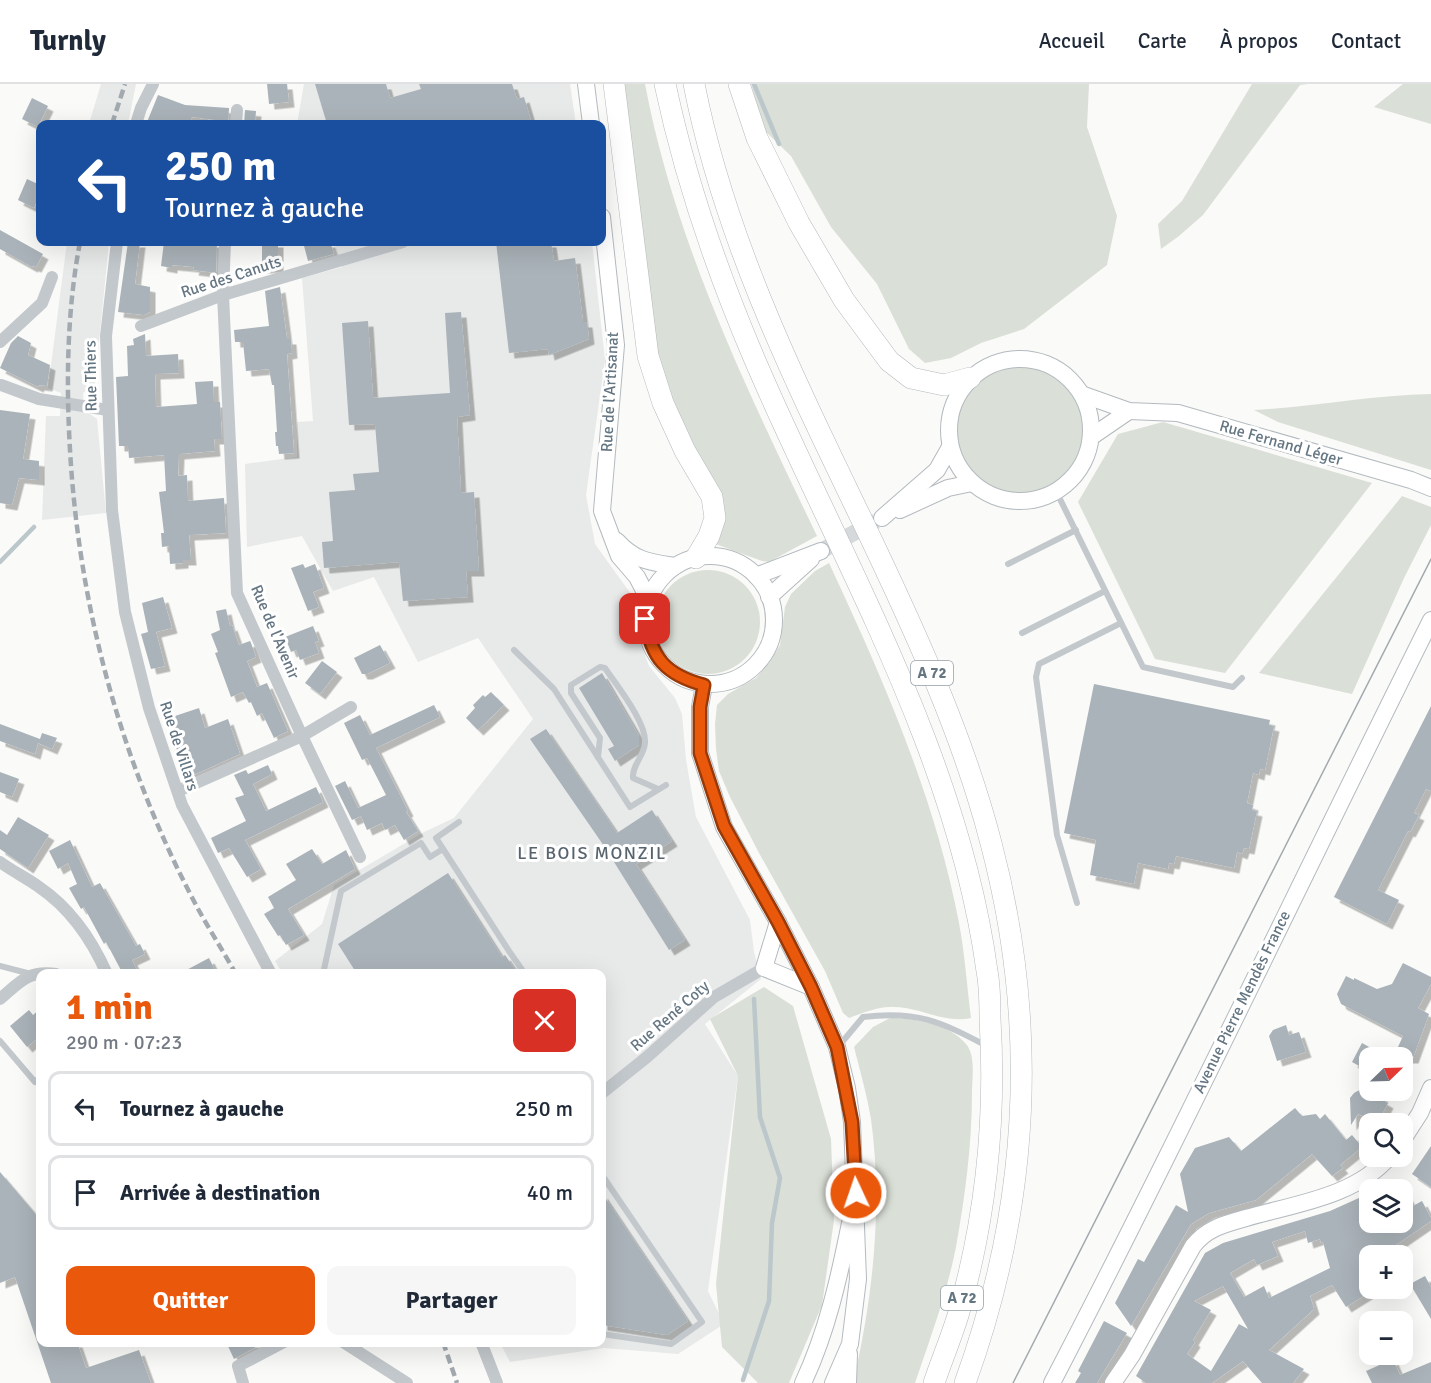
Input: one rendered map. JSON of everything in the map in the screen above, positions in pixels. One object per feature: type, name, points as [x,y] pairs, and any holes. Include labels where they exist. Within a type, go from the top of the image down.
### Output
[{"type":"highway","points":[[615,84],[648,356],[663,403],[685,451],[712,497],[715,518],[710,536],[696,558]]},
{"type":"highway","name":"A 72","points":[[665,84],[678,143],[698,212],[753,357],[886,641],[935,761],[976,902],[988,974],[992,1048],[991,1122],[982,1210],[959,1311],[934,1383]]},
{"type":"highway","name":"A 72","points":[[694,84],[720,188],[748,268],[791,373],[874,546],[940,692],[972,779],[1000,880],[1012,942],[1021,1026],[1019,1138],[1012,1207],[1003,1254],[978,1346],[965,1383]]},
{"type":"highway","points":[[739,84],[756,138],[799,224],[844,300],[889,361],[911,378],[922,381],[944,385],[970,378]]},
{"type":"main road","points":[[586,84],[590,120]]},
{"type":"main road","name":"Rue de l'Artisanat","points":[[605,246],[616,345],[603,511],[619,556],[638,577],[649,600]]},
{"type":"main road","points":[[950,447],[964,474],[972,483],[998,497],[1018,501],[1038,498],[1056,491],[1071,479],[1082,463],[1091,437],[1084,395],[1058,369],[1038,361],[1017,358],[997,362],[970,378],[962,388],[952,409],[950,447],[937,470],[882,518],[948,488],[972,483]]},
{"type":"main road","name":"Rue Fernand Léger","points":[[1084,395],[1129,411],[1178,413],[1411,480],[1431,488]]},
{"type":"main road","points":[[1091,437],[1129,411]]},
{"type":"main road","points":[[609,531],[627,553],[647,561],[675,566]]},
{"type":"main road","points":[[756,576],[821,551],[770,597]]},
{"type":"main road","points":[[718,557],[739,563],[756,576],[770,597],[774,619],[771,640],[761,659],[745,674],[725,683],[704,685],[685,680],[669,670],[656,656],[648,638],[645,619],[649,600],[655,587],[675,566],[696,558],[718,557]]},
{"type":"main road","name":"Avenue Pierre Mendès France","points":[[1052,1383],[1127,1239],[1431,620]]},
{"type":"main road","points":[[704,685],[700,707],[700,753],[724,826],[778,922],[811,987],[837,1047],[852,1122],[856,1193],[858,1279],[848,1383]]},
{"type":"main road","points":[[778,922],[764,968],[811,987]]},
{"type":"main road","points":[[1413,1124],[1431,1088]]},
{"type":"main road","points":[[1113,1383],[1132,1355],[1200,1237],[1219,1226],[1298,1204],[1350,1186],[1379,1167]]},
{"type":"main road","points":[[803,1383],[814,1360],[836,1291],[856,1193]]},
{"type":"main road","points":[[833,1383],[850,1344]]},
{"type":"street","points":[[137,120],[153,84]]},
{"type":"street","points":[[236,120],[237,110]]},
{"type":"street","name":"Rue Thiers","points":[[112,510],[106,336],[117,246]]},
{"type":"street","name":"Rue de l'Avenir","points":[[225,246],[223,295],[237,593],[360,857]]},
{"type":"street","name":"Rue des Canuts","points":[[141,326],[223,295],[389,246]]},
{"type":"street","points":[[0,342],[42,303],[52,277]]},
{"type":"street","points":[[0,386],[39,399],[108,410]]},
{"type":"street","name":"Rue de Villars","points":[[112,510],[125,612],[149,708],[182,805],[268,969]]},
{"type":"street","points":[[178,791],[302,736],[351,707]]},
{"type":"street","points":[[0,862],[60,904],[88,938],[104,969]]},
{"type":"street","name":"Rue René Coty","points":[[606,1090],[648,1057],[714,997],[764,968]]},
{"type":"street","points":[[0,999],[30,974],[36,973]]},
{"type":"street","points":[[243,1383],[238,1366],[274,1347]]},
{"type":"street","points":[[351,1347],[407,1383]]},
{"type":"street","points":[[483,1347],[497,1383]]},
{"type":"lane","points":[[1056,491],[1143,667],[1233,687],[1242,678]]},
{"type":"lane","points":[[1008,564],[1076,530]]},
{"type":"lane","points":[[1022,633],[1105,591]]},
{"type":"lane","points":[[1077,903],[1056,835],[1036,677],[1039,664],[1121,623]]},
{"type":"lane","points":[[514,650],[554,689],[630,807],[666,785]]},
{"type":"lane","points":[[597,757],[600,738],[571,693],[571,685],[600,667],[605,668],[644,729],[646,740],[644,750],[632,771],[633,778],[658,789]]},
{"type":"lane","points":[[459,822],[436,838],[522,969]]},
{"type":"lane","points":[[324,969],[341,891],[421,843],[430,857],[443,849]]},
{"type":"lane","points":[[0,966],[30,974]]},
{"type":"lane","points":[[837,1047],[863,1017],[882,1014],[918,1016],[945,1024],[992,1048]]},
{"type":"lane","points":[[0,1041],[36,1081]]},
{"type":"lane","points":[[606,1181],[702,1322],[671,1344],[606,1335]]},
{"type":"shaded area","points":[[101,84],[136,84],[129,120],[90,120]]},
{"type":"shaded area","points":[[304,84],[570,84],[575,120],[298,120]]},
{"type":"shaded area","points":[[621,84],[645,84],[658,143],[694,259],[740,372],[817,536],[769,562],[713,543],[687,440],[659,368]]},
{"type":"shaded area","points":[[751,84],[1089,84],[1087,127],[1117,216],[1107,265],[1024,329],[981,343],[951,358],[925,363],[909,349],[877,284],[831,227],[791,156],[764,130]]},
{"type":"shaded area","points":[[1252,84],[1308,84],[1300,85],[1203,215],[1161,249],[1158,224],[1182,201]]},
{"type":"shaded area","points":[[1403,84],[1431,84],[1431,124],[1374,107]]},
{"type":"shaded area","points":[[66,246],[109,246],[95,383],[83,393],[84,410],[97,419],[106,513],[42,520],[46,416],[60,416],[61,393],[48,388]]},
{"type":"shaded area","points":[[335,246],[592,246],[605,360],[586,495],[595,544],[631,594],[632,621],[649,666],[675,698],[682,714],[686,760],[696,817],[750,920],[754,952],[761,979],[705,1024],[738,1076],[708,1291],[724,1324],[678,1354],[604,1348],[510,1362],[502,1347],[606,1347],[606,969],[280,969],[275,961],[322,924],[334,885],[424,832],[454,818],[533,719],[478,638],[418,662],[374,577],[333,591],[302,536],[247,547],[245,464],[297,457],[297,422],[313,421],[302,278],[342,267]]},
{"type":"shaded area","points":[[1021,366],[1046,371],[1066,385],[1080,405],[1085,430],[1080,455],[1066,475],[1046,489],[1021,494],[996,489],[976,475],[962,455],[957,430],[962,405],[976,385],[996,371]]},
{"type":"shaded area","points":[[1431,394],[1431,470],[1278,422],[1254,410],[1387,396]]},
{"type":"shaded area","points":[[1163,422],[1372,483],[1225,673],[1155,659],[1078,502],[1118,434]]},
{"type":"shaded area","points":[[1402,496],[1431,507],[1431,525],[1404,578],[1352,694],[1259,673]]},
{"type":"shaded area","points":[[829,563],[888,695],[922,784],[949,876],[959,923],[971,1018],[951,1019],[901,1007],[875,1009],[849,1018],[843,1013],[825,971],[759,853],[719,771],[715,724],[717,705],[728,694],[756,678],[770,662],[780,645],[785,607],[791,594],[815,571]]},
{"type":"shaded area","points":[[708,570],[728,574],[745,585],[756,602],[760,622],[756,642],[745,659],[728,670],[708,674],[688,670],[671,659],[660,642],[656,622],[660,602],[671,585],[688,574]]},
{"type":"shaded area","points":[[764,987],[793,1006],[831,1139],[834,1220],[822,1305],[789,1383],[758,1383],[722,1347],[716,1284],[738,1076],[710,1019]]},
{"type":"shaded area","points":[[890,1018],[931,1023],[951,1032],[966,1044],[971,1054],[973,1074],[971,1132],[952,1264],[938,1316],[915,1383],[853,1383],[871,1285],[876,1218],[871,1119],[854,1047],[873,1027]]},
{"type":"building","points":[[267,84],[287,84],[289,102],[269,104]]},
{"type":"building","points":[[315,84],[386,84],[390,98],[421,89],[419,84],[512,84],[517,99],[524,97],[531,120],[326,120]]},
{"type":"building","points":[[158,95],[185,105],[229,108],[228,120],[192,117],[191,120],[148,120]]},
{"type":"building","points":[[32,98],[48,106],[41,120],[36,120],[36,126],[22,119]]},
{"type":"building","points":[[245,110],[256,111],[255,120],[244,120]]},
{"type":"building","points":[[27,179],[36,183],[34,208],[18,200]]},
{"type":"building","points":[[0,230],[43,254],[36,267],[0,249]]},
{"type":"building","points":[[127,246],[140,246],[135,284],[150,287],[150,312],[144,315],[118,312]]},
{"type":"building","points":[[164,246],[217,246],[216,273],[193,270],[194,267],[161,266]]},
{"type":"building","points":[[262,246],[278,246],[278,267],[262,268]]},
{"type":"building","points":[[304,246],[331,246],[334,254],[308,261]]},
{"type":"building","points":[[496,246],[552,246],[554,261],[575,258],[583,322],[587,322],[589,339],[549,355],[548,349],[509,353]]},
{"type":"building","points":[[280,287],[287,339],[291,339],[292,353],[287,354],[294,453],[279,454],[278,446],[276,446],[274,385],[272,385],[269,369],[246,371],[243,342],[235,342],[234,330],[269,326],[265,291]]},
{"type":"building","points":[[461,312],[470,415],[457,417],[461,493],[474,492],[479,571],[466,571],[468,597],[403,601],[399,562],[324,568],[322,542],[333,541],[329,492],[355,490],[353,474],[379,472],[375,424],[349,425],[342,323],[368,321],[373,398],[450,393],[445,313]]},
{"type":"building","points":[[145,334],[146,356],[178,354],[179,373],[155,374],[156,407],[197,404],[195,382],[213,381],[214,402],[220,402],[222,439],[214,439],[215,451],[179,454],[178,476],[187,475],[188,501],[224,498],[226,533],[189,535],[191,560],[183,560],[183,563],[170,564],[169,546],[162,547],[161,533],[164,533],[159,492],[166,491],[164,455],[129,458],[128,446],[119,446],[116,377],[128,376],[127,346],[134,345],[133,339]]},
{"type":"building","points":[[18,336],[31,343],[28,355],[50,365],[47,386],[39,385],[38,387],[0,368],[11,343]]},
{"type":"building","points":[[0,410],[30,414],[23,459],[39,461],[39,480],[19,478],[12,505],[0,503]]},
{"type":"building","points":[[303,564],[305,568],[315,564],[324,588],[313,592],[319,607],[308,611],[291,568]]},
{"type":"building","points":[[163,597],[172,628],[156,632],[165,666],[151,669],[141,634],[148,632],[142,603]]},
{"type":"building","points":[[226,609],[230,626],[232,625],[239,645],[250,641],[251,643],[256,657],[247,661],[257,687],[267,683],[288,731],[274,738],[262,713],[257,716],[251,702],[249,703],[243,692],[231,697],[215,653],[218,652],[211,634],[220,630],[216,611]]},
{"type":"building","points":[[313,626],[319,641],[315,642],[319,653],[300,660],[296,650],[291,652],[285,637]]},
{"type":"building","points":[[380,645],[390,663],[367,674],[362,674],[354,658]]},
{"type":"building","points":[[322,661],[337,672],[320,694],[305,683]]},
{"type":"building","points":[[602,673],[639,736],[639,745],[615,761],[608,749],[614,746],[579,688]]},
{"type":"building","points":[[1094,684],[1270,720],[1269,725],[1274,726],[1265,770],[1260,769],[1259,775],[1253,773],[1247,803],[1253,805],[1252,810],[1257,811],[1249,849],[1244,848],[1242,854],[1237,852],[1234,868],[1176,856],[1174,864],[1169,863],[1168,869],[1138,863],[1134,884],[1090,875],[1096,840],[1064,833]]},
{"type":"building","points":[[491,692],[504,705],[478,730],[466,718],[475,708],[473,705],[483,695],[485,697]]},
{"type":"building","points":[[434,705],[440,717],[376,748],[408,811],[406,812],[418,831],[404,840],[395,825],[385,830],[382,823],[367,830],[361,816],[352,820],[335,786],[345,781],[358,808],[386,795],[367,758],[362,760],[344,723],[360,715],[370,735]]},
{"type":"building","points":[[1431,706],[1431,791],[1426,789],[1414,813],[1419,815],[1410,832],[1408,831],[1378,890],[1399,900],[1387,924],[1334,897]]},
{"type":"building","points":[[199,708],[205,728],[228,719],[240,754],[187,778],[166,719]]},
{"type":"building","points":[[0,724],[40,739],[42,733],[57,738],[52,749],[38,743],[35,754],[0,741]]},
{"type":"building","points":[[546,729],[617,833],[652,810],[672,841],[636,864],[685,940],[669,950],[604,846],[530,739]]},
{"type":"building","points":[[268,765],[272,774],[253,784],[266,811],[316,787],[323,802],[245,840],[261,869],[247,877],[229,848],[218,853],[211,838],[246,821],[235,798],[244,795],[234,775],[246,770],[248,774]]},
{"type":"building","points":[[0,772],[19,779],[12,797],[0,792]]},
{"type":"building","points":[[18,817],[49,835],[28,868],[0,849],[0,830],[7,835]]},
{"type":"building","points":[[70,840],[92,887],[100,883],[136,946],[140,944],[145,954],[132,960],[136,969],[120,969],[84,907],[81,909],[69,888],[77,884],[68,863],[58,869],[49,851]]},
{"type":"building","points":[[312,849],[322,864],[346,850],[355,869],[288,909],[304,935],[286,945],[264,914],[274,908],[268,897],[296,880],[286,864]]},
{"type":"building","points":[[448,873],[502,957],[505,955],[515,969],[354,969],[338,944]]},
{"type":"building","points":[[209,958],[214,969],[188,969]]},
{"type":"building","points":[[1403,963],[1431,977],[1431,984],[1418,1008],[1429,1014],[1413,1058],[1413,1047],[1398,1047],[1403,1036],[1341,1004],[1337,994],[1346,976],[1377,989],[1392,984]]},
{"type":"building","points":[[29,1010],[33,1015],[36,1012],[36,1039],[27,1047],[10,1026]]},
{"type":"building","points":[[1286,1025],[1289,1035],[1299,1032],[1306,1052],[1277,1061],[1269,1036],[1273,1030]]},
{"type":"building","points":[[1359,1049],[1359,1066],[1352,1062]]},
{"type":"building","points":[[1359,1090],[1359,1101],[1388,1103],[1383,1113],[1359,1113],[1351,1125],[1350,1098]]},
{"type":"building","points":[[1295,1108],[1302,1116],[1316,1114],[1320,1119],[1325,1114],[1346,1140],[1352,1135],[1359,1143],[1359,1149],[1340,1165],[1343,1168],[1332,1176],[1312,1154],[1256,1200],[1209,1213],[1191,1224],[1131,1326],[1115,1303],[1138,1259],[1144,1262],[1176,1205],[1188,1212],[1180,1174],[1195,1148],[1229,1137],[1241,1151]]},
{"type":"building","points":[[1431,1146],[1431,1187],[1412,1174]]},
{"type":"building","points":[[0,1172],[36,1214],[36,1339],[15,1277],[0,1283]]},
{"type":"building","points":[[1359,1198],[1359,1233],[1413,1233],[1413,1206],[1422,1201],[1431,1221],[1396,1245],[1359,1245],[1359,1299],[1346,1307],[1332,1285],[1310,1296],[1314,1309],[1269,1350],[1304,1369],[1293,1383],[1262,1383],[1243,1361],[1212,1383],[1146,1383],[1136,1376],[1205,1253],[1223,1243],[1330,1211]],"holes":[[[1305,1231],[1308,1243],[1320,1239],[1321,1243],[1323,1242],[1330,1268],[1269,1298],[1264,1286],[1244,1297],[1230,1273],[1254,1259],[1257,1265],[1278,1256],[1272,1242]],[[1223,1286],[1248,1329],[1239,1324],[1211,1371],[1187,1354],[1211,1310],[1194,1301]]]},
{"type":"building","points":[[606,1199],[688,1321],[667,1335],[606,1326]]},
{"type":"building","points":[[1425,1276],[1431,1287],[1431,1319],[1413,1289],[1413,1282]]},
{"type":"building","points":[[1104,1321],[1127,1333],[1097,1383],[1075,1383],[1081,1373],[1078,1371]]},
{"type":"building","points":[[39,1347],[79,1347],[86,1368],[139,1350],[151,1383],[51,1383]]},
{"type":"building","points":[[228,1347],[256,1347],[234,1359]]},
{"type":"building","points":[[1431,1362],[1431,1383],[1372,1383],[1366,1371],[1380,1365],[1396,1365],[1400,1375]]},
{"type":"waterway","points":[[754,84],[779,144]]},
{"type":"waterway","points":[[0,562],[34,527]]},
{"type":"waterway","points":[[743,1380],[769,1301],[772,1223],[780,1178],[760,1117],[754,999]]},
{"type":"tunnel","points":[[821,551],[876,521]]},
{"type":"tram line","points":[[1013,1383],[1431,559]]},
{"type":"railway","points":[[113,120],[125,84]]},
{"type":"railway","points":[[79,246],[70,320],[69,424],[75,510],[94,627],[126,742],[147,798],[170,853],[197,907],[233,969]]},
{"type":"railway","points":[[445,1347],[457,1383]]},
{"type":"district","name":"LE BOIS MONZIL","points":[[592,853]]},
{"type":"route","points":[[645,619],[648,638],[656,656],[669,670],[685,680],[704,685],[700,707],[700,753],[724,826],[778,922],[811,987],[837,1047],[852,1122],[856,1193]]}]
